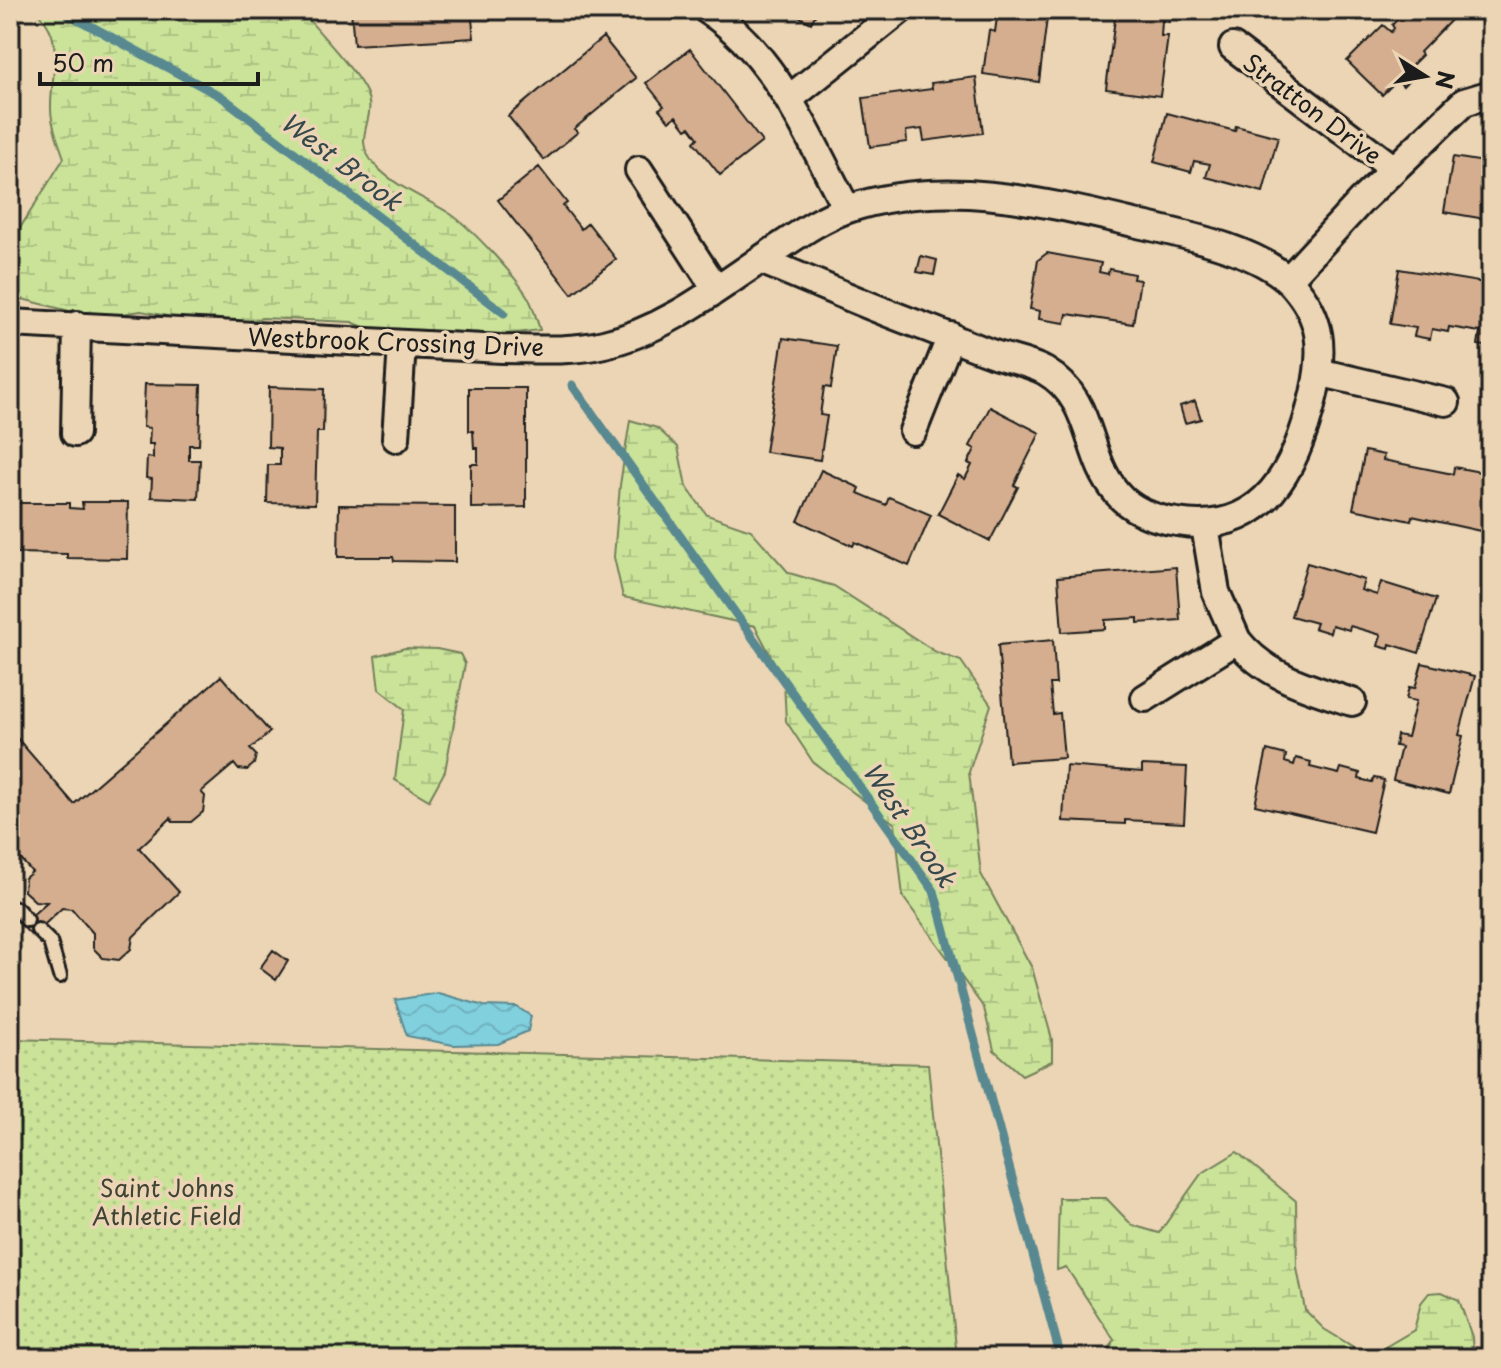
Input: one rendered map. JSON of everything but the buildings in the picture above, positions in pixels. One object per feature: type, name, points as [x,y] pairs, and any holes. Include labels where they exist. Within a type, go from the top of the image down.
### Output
[{"type":"street","points":[[707,10],[759,58],[789,99],[847,209]]},
{"type":"street","points":[[789,99],[900,10]]},
{"type":"street","name":"Stratton Drive","points":[[1233,47],[1394,169]]},
{"type":"street","name":"Stratton Drive","points":[[1288,280],[1394,169],[1464,102],[1491,94]]},
{"type":"street","points":[[639,170],[716,289]]},
{"type":"street","name":"Westbrook Crossing Drive","points":[[10,323],[402,345],[579,348],[606,344],[648,329],[686,310],[716,289],[813,225],[847,209],[879,201],[967,193],[1020,198],[1163,230],[1235,251],[1268,265],[1288,280],[1313,313],[1319,338],[1318,372],[1309,414],[1280,483],[1268,499],[1249,511],[1205,526],[1171,522],[1138,511],[1116,493],[1102,468],[1086,418],[1069,392],[1049,373],[760,260]]},
{"type":"street","points":[[75,433],[77,325]]},
{"type":"street","points":[[913,431],[951,336]]},
{"type":"street","points":[[396,438],[402,345]]},
{"type":"street","points":[[1318,372],[1446,402]]},
{"type":"street","points":[[1205,526],[1216,592],[1237,640],[1251,657],[1298,685],[1352,702]]},
{"type":"street","points":[[1145,698],[1237,640]]},
{"type":"lane","points":[[10,908],[17,909],[27,920]]},
{"type":"lane","points":[[38,930],[50,942],[60,976]]},
{"type":"green space","points":[[34,10],[296,10],[305,15],[347,64],[366,92],[369,111],[364,146],[375,165],[402,187],[452,215],[483,243],[524,291],[540,330],[439,343],[391,339],[352,322],[262,318],[225,327],[141,311],[97,318],[10,296],[10,244],[64,158],[51,115],[54,44],[51,32]]},
{"type":"green space","points":[[630,420],[657,428],[678,447],[686,486],[707,515],[751,530],[789,573],[834,586],[936,652],[961,661],[991,705],[969,772],[981,874],[1032,968],[1052,1039],[1052,1061],[1022,1075],[994,1050],[984,1008],[903,897],[895,824],[813,762],[786,721],[784,681],[755,626],[623,597],[614,557]]},
{"type":"green space","points":[[405,648],[437,649],[460,654],[465,664],[445,771],[429,800],[395,780],[404,709],[379,689],[375,656]]},
{"type":"green space","name":"Saint Johns Athletic Field","points":[[10,1039],[928,1064],[957,1358],[10,1358]]},
{"type":"green space","points":[[1237,1152],[1296,1201],[1297,1268],[1305,1310],[1324,1329],[1357,1349],[1375,1353],[1414,1330],[1421,1303],[1429,1293],[1442,1292],[1459,1300],[1472,1337],[1473,1358],[1105,1358],[1114,1340],[1066,1267],[1057,1270],[1059,1198],[1106,1198],[1132,1225],[1159,1233],[1201,1174]]},
{"type":"water","points":[[438,993],[484,1006],[517,1007],[531,1016],[528,1031],[498,1044],[453,1045],[407,1036],[395,1000]]},
{"type":"waterway","name":"West Brook","points":[[61,10],[222,97],[504,313]]},
{"type":"waterway","name":"West Brook","points":[[572,385],[934,891],[1061,1358]]}]
